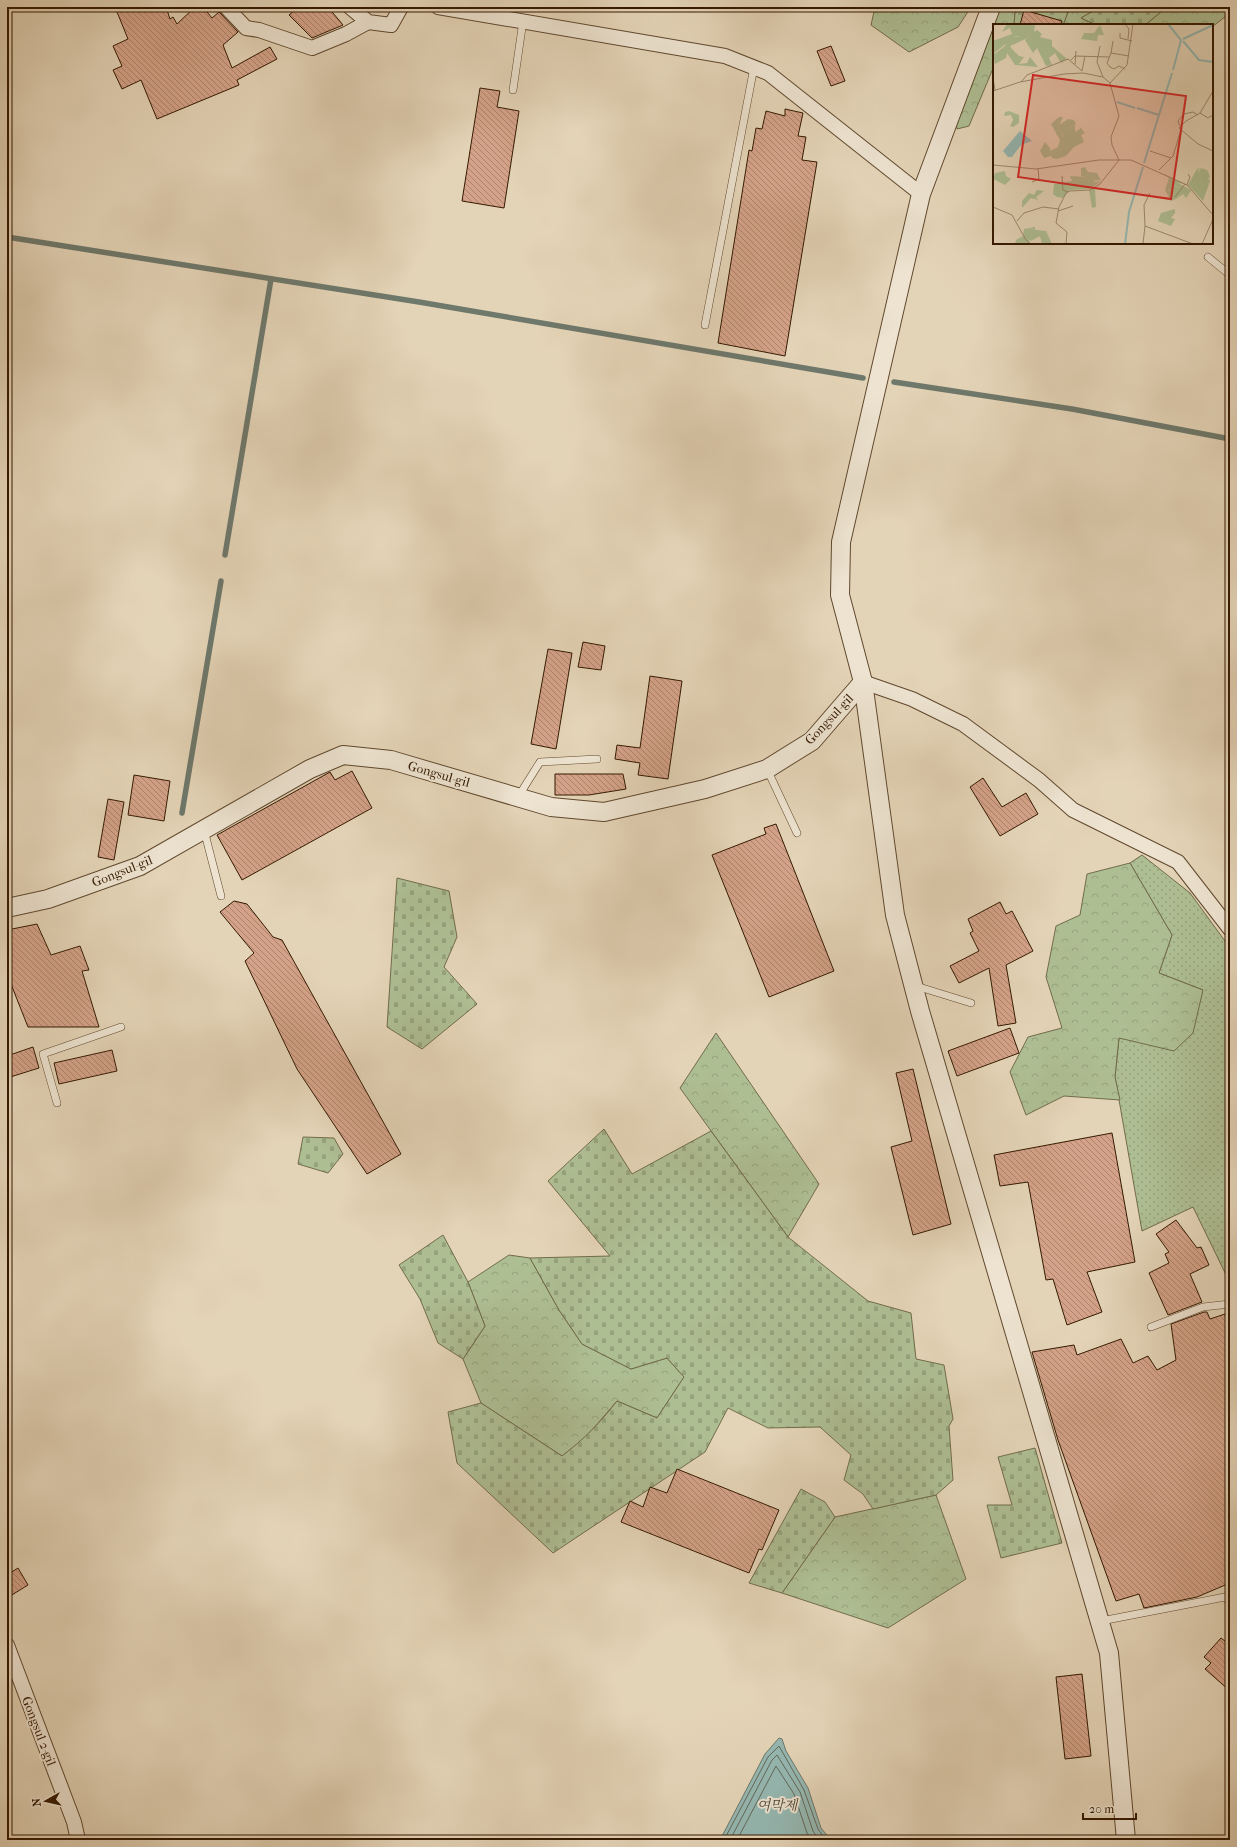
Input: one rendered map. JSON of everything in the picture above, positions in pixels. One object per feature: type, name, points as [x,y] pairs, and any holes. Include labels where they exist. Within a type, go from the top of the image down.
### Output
[{"type":"street","points":[[226,7],[246,28],[259,30],[312,48],[346,34],[368,22],[391,24],[401,7]]},
{"type":"street","points":[[350,7],[368,22]]},
{"type":"street","points":[[438,7],[725,56],[754,67],[768,73],[921,194]]},
{"type":"street","points":[[991,7],[921,194],[841,542],[840,595],[862,682],[895,915],[913,986],[1110,1653],[1126,1840]]},
{"type":"street","points":[[862,682],[912,699],[963,724],[1039,780],[1073,810],[1178,862],[1230,929]]},
{"type":"street","name":"Gongsul-gil","points":[[7,908],[48,899],[140,866],[310,769],[343,755],[391,760],[550,807],[604,812],[705,789],[767,769],[812,741],[862,682]]},
{"type":"street","name":"Gongsul 2-gil","points":[[7,1645],[71,1816],[78,1840]]},
{"type":"lane","points":[[513,90],[523,21]]},
{"type":"lane","points":[[705,325],[754,67]]},
{"type":"lane","points":[[1208,257],[1230,275]]},
{"type":"lane","points":[[518,797],[540,762],[597,759]]},
{"type":"lane","points":[[767,769],[797,833]]},
{"type":"lane","points":[[204,830],[222,896]]},
{"type":"lane","points":[[913,986],[971,1003]]},
{"type":"lane","points":[[57,1104],[43,1054],[121,1026]]},
{"type":"lane","points":[[1151,1327],[1203,1307],[1230,1304]]},
{"type":"lane","points":[[1100,1622],[1224,1597],[1230,1603]]},
{"type":"green space","points":[[875,7],[971,7],[958,27],[909,52],[871,25]]},
{"type":"green space","points":[[999,7],[1025,7],[1015,13],[1014,24],[993,24],[993,68],[969,126],[957,129],[954,105]]},
{"type":"green space","points":[[1025,7],[1070,7],[1063,24],[1014,24],[1015,13]]},
{"type":"green space","points":[[1070,7],[1100,7],[1081,18],[1094,24],[1063,24]]},
{"type":"green space","points":[[1100,7],[1167,7],[1146,24],[1094,24],[1081,18]]},
{"type":"green space","points":[[1167,7],[1230,7],[1230,13],[1213,26],[1213,24],[1146,24]]},
{"type":"green space","points":[[1142,855],[1190,893],[1230,948],[1230,1283],[1193,1207],[1142,1231],[1115,1077],[1119,1038],[1203,990],[1159,973],[1172,935],[1130,863]]},
{"type":"green space","points":[[1130,863],[1172,935],[1159,973],[1203,990],[1193,1033],[1174,1051],[1119,1038],[1115,1077],[1120,1100],[1064,1096],[1026,1115],[1010,1072],[1028,1037],[1062,1028],[1046,977],[1056,926],[1080,915],[1087,874]]},
{"type":"green space","points":[[397,878],[449,891],[457,937],[444,967],[477,1004],[422,1049],[387,1027]]},
{"type":"green space","points":[[716,1033],[819,1184],[788,1237],[680,1088]]},
{"type":"green space","points":[[604,1129],[632,1174],[711,1131],[788,1237],[868,1301],[911,1313],[916,1359],[944,1365],[953,1419],[949,1426],[953,1480],[936,1495],[873,1509],[863,1494],[844,1480],[851,1455],[820,1427],[768,1428],[728,1408],[705,1452],[553,1553],[457,1463],[448,1412],[481,1403],[562,1456],[591,1430],[617,1401],[657,1418],[684,1377],[667,1358],[631,1369],[582,1344],[559,1310],[530,1258],[610,1256],[548,1181]]},
{"type":"green space","points":[[303,1137],[334,1138],[343,1154],[328,1173],[298,1164]]},
{"type":"green space","points":[[443,1235],[468,1282],[485,1326],[463,1359],[438,1343],[420,1299],[399,1265]]},
{"type":"green space","points":[[509,1255],[530,1258],[559,1310],[582,1344],[631,1369],[667,1358],[684,1377],[657,1418],[617,1401],[586,1437],[562,1456],[481,1403],[463,1359],[485,1326],[468,1282]]},
{"type":"green space","points":[[1035,1448],[1062,1543],[1001,1558],[987,1505],[1012,1505],[998,1457]]},
{"type":"green space","points":[[801,1489],[825,1502],[835,1517],[782,1593],[749,1583]]},
{"type":"green space","points":[[936,1495],[966,1579],[888,1628],[782,1593],[835,1517]]},
{"type":"water","name":"여막제","points":[[779,1738],[782,1739],[786,1751],[808,1788],[821,1828],[831,1840],[720,1840],[765,1754]]},
{"type":"building","points":[[115,7],[166,7],[170,19],[173,17],[177,24],[195,7],[203,7],[212,18],[219,12],[238,32],[223,45],[232,68],[270,47],[277,59],[237,80],[239,85],[157,119],[141,80],[122,89],[113,70],[122,66],[113,46],[128,39]]},
{"type":"building","points":[[299,7],[328,7],[343,25],[312,38],[289,15]]},
{"type":"building","points":[[1024,10],[1062,21],[1061,24],[1020,24]]},
{"type":"building","points":[[831,46],[845,81],[831,86],[817,51]]},
{"type":"building","points":[[480,88],[500,91],[497,107],[519,111],[504,208],[462,201]]},
{"type":"building","points":[[785,109],[803,113],[798,136],[806,137],[802,160],[817,162],[785,356],[718,343],[749,150],[752,151],[756,128],[762,129],[766,111],[785,116]]},
{"type":"building","points":[[583,642],[605,646],[601,670],[578,667]]},
{"type":"building","points":[[548,649],[572,653],[556,749],[531,744]]},
{"type":"building","points":[[650,676],[682,681],[668,779],[638,775],[640,763],[615,759],[617,745],[640,748]]},
{"type":"building","points":[[352,771],[372,808],[242,880],[217,835],[330,772],[335,780]]},
{"type":"building","points":[[555,774],[623,774],[626,789],[589,795],[555,795]]},
{"type":"building","points":[[134,775],[170,781],[164,821],[128,815]]},
{"type":"building","points":[[983,778],[1002,807],[1026,793],[1038,814],[1000,836],[970,787]]},
{"type":"building","points":[[108,799],[124,802],[114,860],[98,857]]},
{"type":"building","points":[[776,824],[834,971],[769,997],[712,855],[766,834],[764,828]]},
{"type":"building","points":[[234,901],[247,904],[273,937],[282,940],[401,1154],[367,1174],[297,1069],[245,961],[254,953],[220,912]]},
{"type":"building","points":[[1000,902],[1006,914],[1012,911],[1033,951],[1006,965],[1016,1023],[998,1026],[989,968],[959,983],[950,966],[979,951],[970,933],[973,931],[968,919]]},
{"type":"building","points":[[37,924],[51,955],[80,946],[89,970],[82,971],[99,1027],[28,1027],[7,974],[7,930]]},
{"type":"building","points":[[1010,1028],[1019,1053],[957,1076],[948,1051]]},
{"type":"building","points":[[33,1047],[39,1068],[7,1078],[7,1056]]},
{"type":"building","points":[[112,1050],[117,1071],[59,1084],[54,1063]]},
{"type":"building","points":[[913,1069],[951,1224],[913,1235],[891,1147],[912,1141],[896,1073]]},
{"type":"building","points":[[1112,1133],[1135,1262],[1087,1272],[1102,1312],[1067,1325],[1053,1279],[1046,1280],[1028,1182],[1000,1186],[994,1155]]},
{"type":"building","points":[[1176,1220],[1197,1248],[1201,1247],[1209,1265],[1190,1274],[1202,1302],[1168,1315],[1149,1273],[1169,1263],[1165,1254],[1169,1252],[1156,1234]]},
{"type":"building","points":[[1207,1312],[1210,1319],[1225,1314],[1230,1353],[1230,1583],[1197,1597],[1144,1608],[1139,1594],[1116,1601],[1058,1440],[1032,1352],[1074,1345],[1077,1355],[1121,1339],[1133,1363],[1148,1356],[1157,1370],[1176,1360],[1171,1324]]},
{"type":"building","points":[[677,1469],[779,1510],[762,1550],[759,1549],[749,1573],[621,1522],[630,1501],[643,1507],[650,1487],[667,1493]]},
{"type":"building","points":[[18,1568],[28,1585],[7,1598],[7,1575]]},
{"type":"building","points":[[1221,1638],[1230,1645],[1230,1691],[1205,1669],[1211,1663],[1204,1657]]},
{"type":"building","points":[[1082,1674],[1091,1756],[1065,1759],[1056,1677]]},
{"type":"waterway","points":[[7,237],[419,302],[863,378]]},
{"type":"waterway","points":[[225,555],[271,279]]},
{"type":"waterway","points":[[894,382],[1072,409],[1230,439]]},
{"type":"waterway","points":[[182,813],[221,581]]}]
